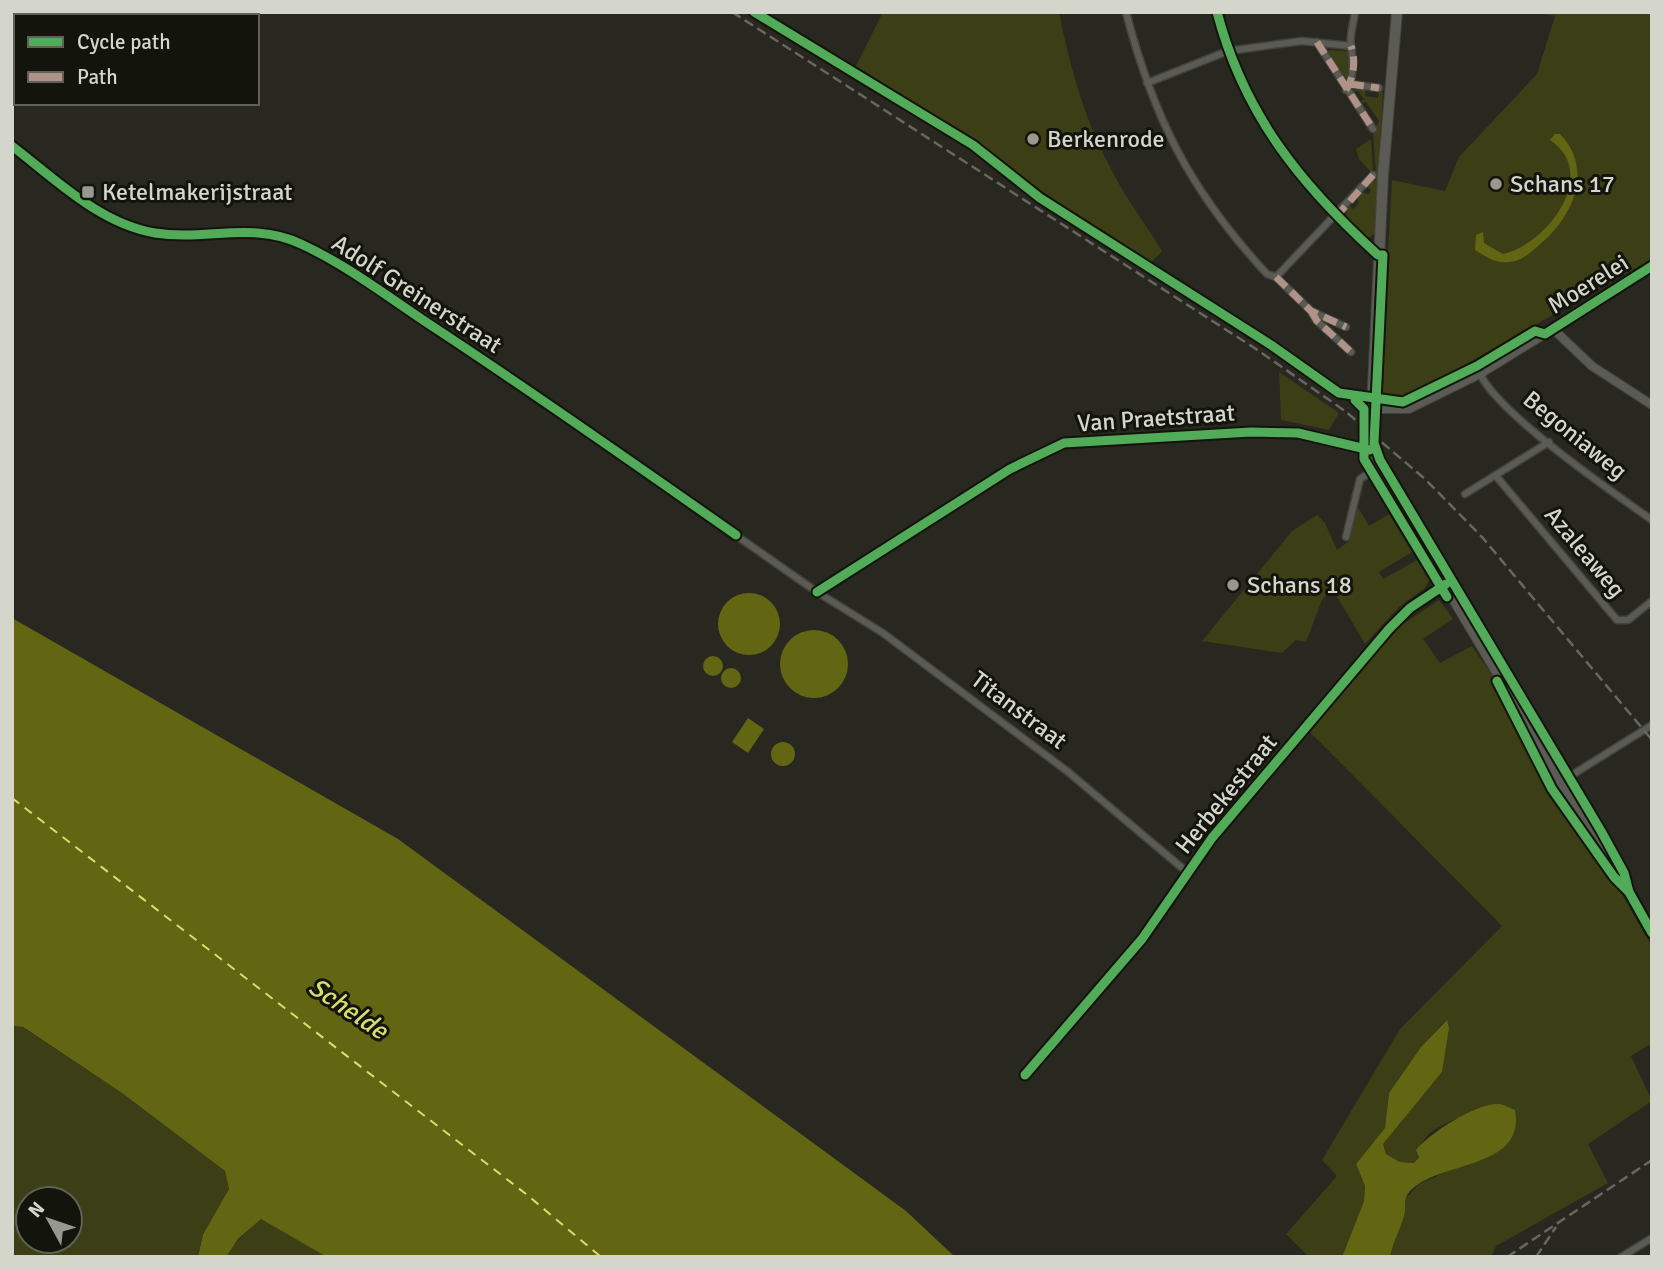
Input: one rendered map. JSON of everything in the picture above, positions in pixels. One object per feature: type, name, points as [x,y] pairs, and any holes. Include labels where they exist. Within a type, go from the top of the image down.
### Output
[{"type":"main road","points":[[1397,12],[1378,255],[1369,409],[1370,450],[1377,468],[1564,780],[1652,933]]},
{"type":"main road","points":[[1506,687],[1544,763],[1623,882]]},
{"type":"street","points":[[1126,12],[1165,131],[1190,176],[1227,231],[1267,274],[1276,277],[1350,352]]},
{"type":"street","points":[[1217,12],[1228,51],[1271,138],[1336,217],[1378,255]]},
{"type":"street","points":[[1348,87],[1354,54],[1350,46],[1355,12]]},
{"type":"street","points":[[1147,82],[1228,51],[1302,41],[1350,46]]},
{"type":"street","points":[[1317,42],[1373,129]]},
{"type":"street","points":[[1348,87],[1379,88]]},
{"type":"street","name":"Adolf Greinerstraat","points":[[12,146],[98,211],[122,223],[154,233],[268,233],[322,254],[537,396],[817,592]]},
{"type":"street","points":[[1276,277],[1336,217],[1373,175]]},
{"type":"street","name":"Moerelei","points":[[1369,409],[1409,409],[1480,374],[1652,266]]},
{"type":"street","points":[[1311,311],[1346,327]]},
{"type":"street","points":[[1553,329],[1592,366],[1652,405]]},
{"type":"street","name":"Begoniaweg","points":[[1480,374],[1488,388],[1549,442],[1652,520]]},
{"type":"street","name":"Van Praetstraat","points":[[817,592],[1010,469],[1064,443],[1251,432],[1298,433],[1370,450]]},
{"type":"street","points":[[1465,494],[1549,442]]},
{"type":"street","points":[[1346,537],[1360,479],[1377,468]]},
{"type":"street","name":"Azaleaweg","points":[[1496,476],[1616,620],[1628,620],[1652,601]]},
{"type":"street","name":"Herbekestraat","points":[[1026,1075],[1142,939],[1212,838],[1399,617],[1446,584]]},
{"type":"street","name":"Titanstraat","points":[[817,592],[883,633],[1067,771],[1187,872]]},
{"type":"street","points":[[1564,780],[1652,725]]},
{"type":"street","points":[[1621,1257],[1652,1238]]},
{"type":"green space","name":"Berkenrode","points":[[883,12],[1059,12],[1073,72],[1101,149],[1162,251],[1146,268],[988,151],[856,66]]},
{"type":"green space","points":[[1533,12],[1652,12],[1652,259],[1413,394],[1403,398],[1380,395],[1392,180],[1445,191],[1459,157],[1537,74],[1555,16]]},
{"type":"green space","points":[[1347,51],[1350,56],[1347,79],[1343,80],[1326,52]]},
{"type":"green space","points":[[1357,89],[1366,90],[1365,96],[1378,98],[1379,92],[1383,92],[1375,233],[1368,239],[1344,219],[1349,205],[1353,209],[1359,203],[1357,197],[1361,192],[1368,194],[1371,190],[1367,186],[1376,176],[1373,132],[1379,121],[1366,102],[1360,103],[1364,99],[1358,91],[1352,92]]},
{"type":"green space","points":[[1371,139],[1371,172],[1359,159],[1356,149]]},
{"type":"green space","points":[[1279,372],[1339,413],[1329,430],[1281,420]]},
{"type":"green space","points":[[1358,507],[1369,526],[1389,514],[1412,552],[1379,572],[1383,579],[1417,560],[1429,580],[1426,587],[1399,607],[1365,644],[1332,588],[1322,600],[1306,642],[1296,640],[1282,653],[1202,641],[1292,531],[1317,515],[1325,523],[1337,550],[1348,542]]},
{"type":"green space","points":[[1439,600],[1453,619],[1423,639],[1440,663],[1472,646],[1503,693],[1551,794],[1570,818],[1567,821],[1574,829],[1577,827],[1619,889],[1652,947],[1652,1043],[1631,1056],[1652,1101],[1588,1144],[1608,1183],[1496,1246],[1491,1257],[1390,1257],[1401,1222],[1403,1201],[1419,1184],[1448,1171],[1473,1113],[1448,1122],[1431,1132],[1424,1140],[1414,1163],[1400,1162],[1386,1154],[1383,1144],[1442,1072],[1446,1020],[1421,1047],[1389,1093],[1385,1128],[1356,1164],[1365,1186],[1364,1201],[1342,1257],[1309,1257],[1286,1234],[1337,1176],[1322,1160],[1400,1029],[1502,926],[1306,728],[1402,625]]},
{"type":"green space","points":[[12,1026],[22,1027],[122,1093],[225,1171],[229,1189],[203,1233],[198,1257],[12,1257]]},
{"type":"green space","points":[[260,1219],[266,1219],[327,1257],[226,1257],[230,1248]]},
{"type":"water","points":[[1555,134],[1560,134],[1576,163],[1575,193],[1561,222],[1529,254],[1518,260],[1496,261],[1475,250],[1476,235],[1483,232],[1484,243],[1503,254],[1519,248],[1536,237],[1562,206],[1569,189],[1570,171],[1564,154],[1550,140]]},
{"type":"water","points":[[743,593],[755,593],[771,602],[778,612],[778,636],[771,646],[755,655],[743,655],[732,650],[723,641],[718,630],[718,618],[723,607],[732,598]]},
{"type":"water","name":"Schelde","points":[[12,618],[398,839],[906,1211],[955,1257],[327,1257],[261,1219],[238,1239],[226,1257],[198,1257],[203,1234],[229,1189],[225,1171],[122,1093],[23,1027],[12,1026]]},
{"type":"water","points":[[821,630],[842,645],[848,657],[846,677],[838,688],[821,698],[807,698],[790,688],[782,677],[780,657],[790,640],[801,632]]},
{"type":"water","points":[[713,656],[720,659],[723,666],[720,673],[713,676],[706,673],[703,666],[706,659]]},
{"type":"water","points":[[731,668],[738,671],[741,678],[738,685],[731,688],[724,685],[721,678],[724,671]]},
{"type":"water","points":[[748,718],[764,729],[748,753],[732,742]]},
{"type":"water","points":[[783,742],[792,745],[795,754],[792,763],[783,766],[774,763],[771,754],[774,745]]},
{"type":"water","points":[[1447,1020],[1449,1028],[1442,1072],[1383,1144],[1386,1154],[1400,1162],[1414,1163],[1419,1157],[1416,1150],[1432,1135],[1454,1120],[1489,1105],[1501,1104],[1515,1110],[1515,1129],[1507,1144],[1495,1154],[1424,1181],[1410,1191],[1390,1257],[1342,1257],[1364,1201],[1365,1186],[1356,1164],[1385,1128],[1389,1093],[1421,1047]]},
{"type":"ferry route","points":[[12,798],[526,1194],[601,1257]]},
{"type":"railway","points":[[732,12],[1256,349],[1345,411],[1425,479],[1482,537],[1652,740]]},
{"type":"railway","points":[[1507,1257],[1652,1160]]},
{"type":"railway","points":[[1536,1257],[1556,1227]]},
{"type":"marked path","points":[[1317,42],[1373,129]]},
{"type":"marked path","points":[[1346,90],[1353,68],[1351,46]]},
{"type":"marked path","points":[[1350,84],[1379,88]]},
{"type":"marked path","points":[[1336,217],[1373,175]]},
{"type":"marked path","points":[[1276,277],[1311,311],[1346,327]]},
{"type":"marked path","points":[[1311,311],[1317,321],[1351,352]]},
{"type":"cycle path","points":[[754,12],[973,145],[1040,198],[1271,345],[1339,393],[1403,402],[1477,366],[1535,331],[1545,334],[1652,266]]},
{"type":"cycle path","points":[[1217,12],[1243,84],[1279,146],[1324,202],[1378,255],[1383,255],[1374,443],[1380,460],[1601,831],[1624,873],[1629,892]]},
{"type":"cycle path","points":[[12,146],[79,198],[135,228],[174,235],[247,233],[283,237],[336,262],[586,430],[736,535]]},
{"type":"cycle path","points":[[1355,400],[1364,409],[1364,459],[1447,597]]},
{"type":"cycle path","points":[[817,592],[1010,469],[1064,443],[1251,432],[1298,433],[1370,450]]},
{"type":"cycle path","points":[[1025,1075],[1142,939],[1212,838],[1389,629],[1410,608],[1446,584]]},
{"type":"cycle path","points":[[1497,681],[1552,789],[1614,877],[1629,892],[1652,933]]},
{"type":"place","name":"Berkenrode","points":[[1033,139]]},
{"type":"place","name":"Schans 17","points":[[1496,184]]},
{"type":"place","name":"Ketelmakerijstraat","points":[[88,192]]},
{"type":"place","name":"Schans 18","points":[[1233,585]]}]
